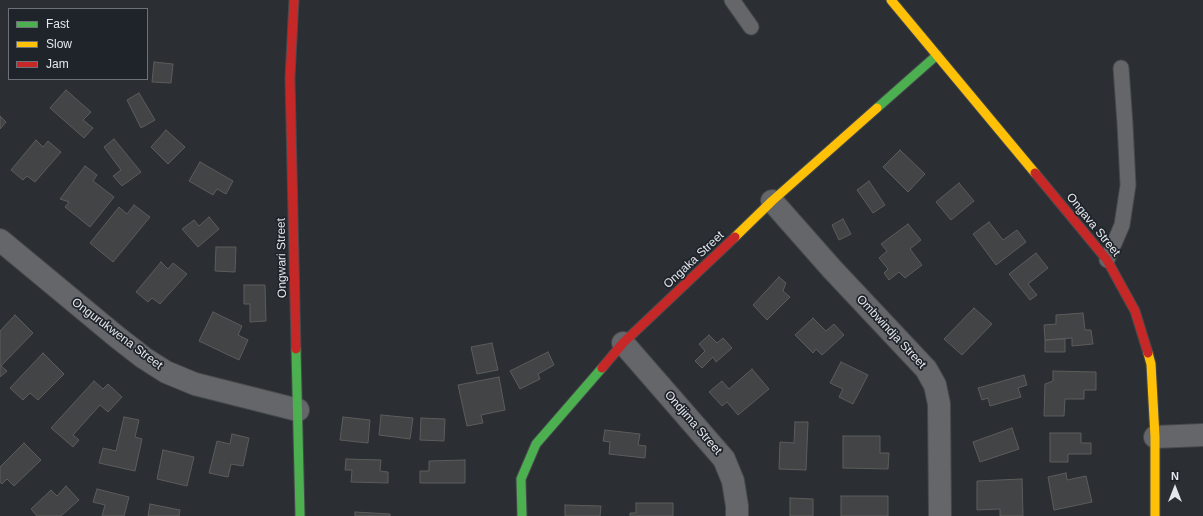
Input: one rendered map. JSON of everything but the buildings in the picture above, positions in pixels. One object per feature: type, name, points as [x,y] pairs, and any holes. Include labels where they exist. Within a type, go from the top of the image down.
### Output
[{"type":"street","name":"Ongwari Street","points":[[294,0],[290,78],[300,516]]},
{"type":"street","name":"Ongava Street","points":[[891,0],[1107,260],[1135,311],[1150,364],[1155,437],[1155,516]]},
{"type":"street","name":"Ongaka Street","points":[[522,516],[521,479],[536,444],[623,343],[772,201],[937,55]]},
{"type":"street","name":"Ombwindja Street","points":[[772,201],[832,269],[926,369],[935,385],[939,404],[940,516]]},
{"type":"street","name":"Ongurukwena Street","points":[[0,240],[117,337],[144,358],[166,372],[195,384],[298,410]]},
{"type":"street","name":"Ondjima Street","points":[[623,343],[724,459],[733,482],[737,516]]},
{"type":"street","points":[[1155,437],[1203,435]]},
{"type":"lane","points":[[732,0],[751,27]]},
{"type":"lane","points":[[1107,260],[1122,225],[1128,186],[1121,68]]},
{"type":"traffic: fast","points":[[877,108],[937,55]]},
{"type":"traffic: fast","points":[[296,349],[300,516]]},
{"type":"traffic: fast","points":[[522,516],[521,479],[536,444],[602,368]]},
{"type":"traffic: slow","points":[[891,0],[1035,173]]},
{"type":"traffic: slow","points":[[735,237],[772,201],[877,108]]},
{"type":"traffic: slow","points":[[1148,353],[1151,364],[1155,437],[1155,516]]},
{"type":"traffic: jam","points":[[294,0],[290,78],[296,349]]},
{"type":"traffic: jam","points":[[1035,173],[1107,260],[1135,311],[1148,353]]},
{"type":"traffic: jam","points":[[602,368],[623,343],[735,237]]}]
